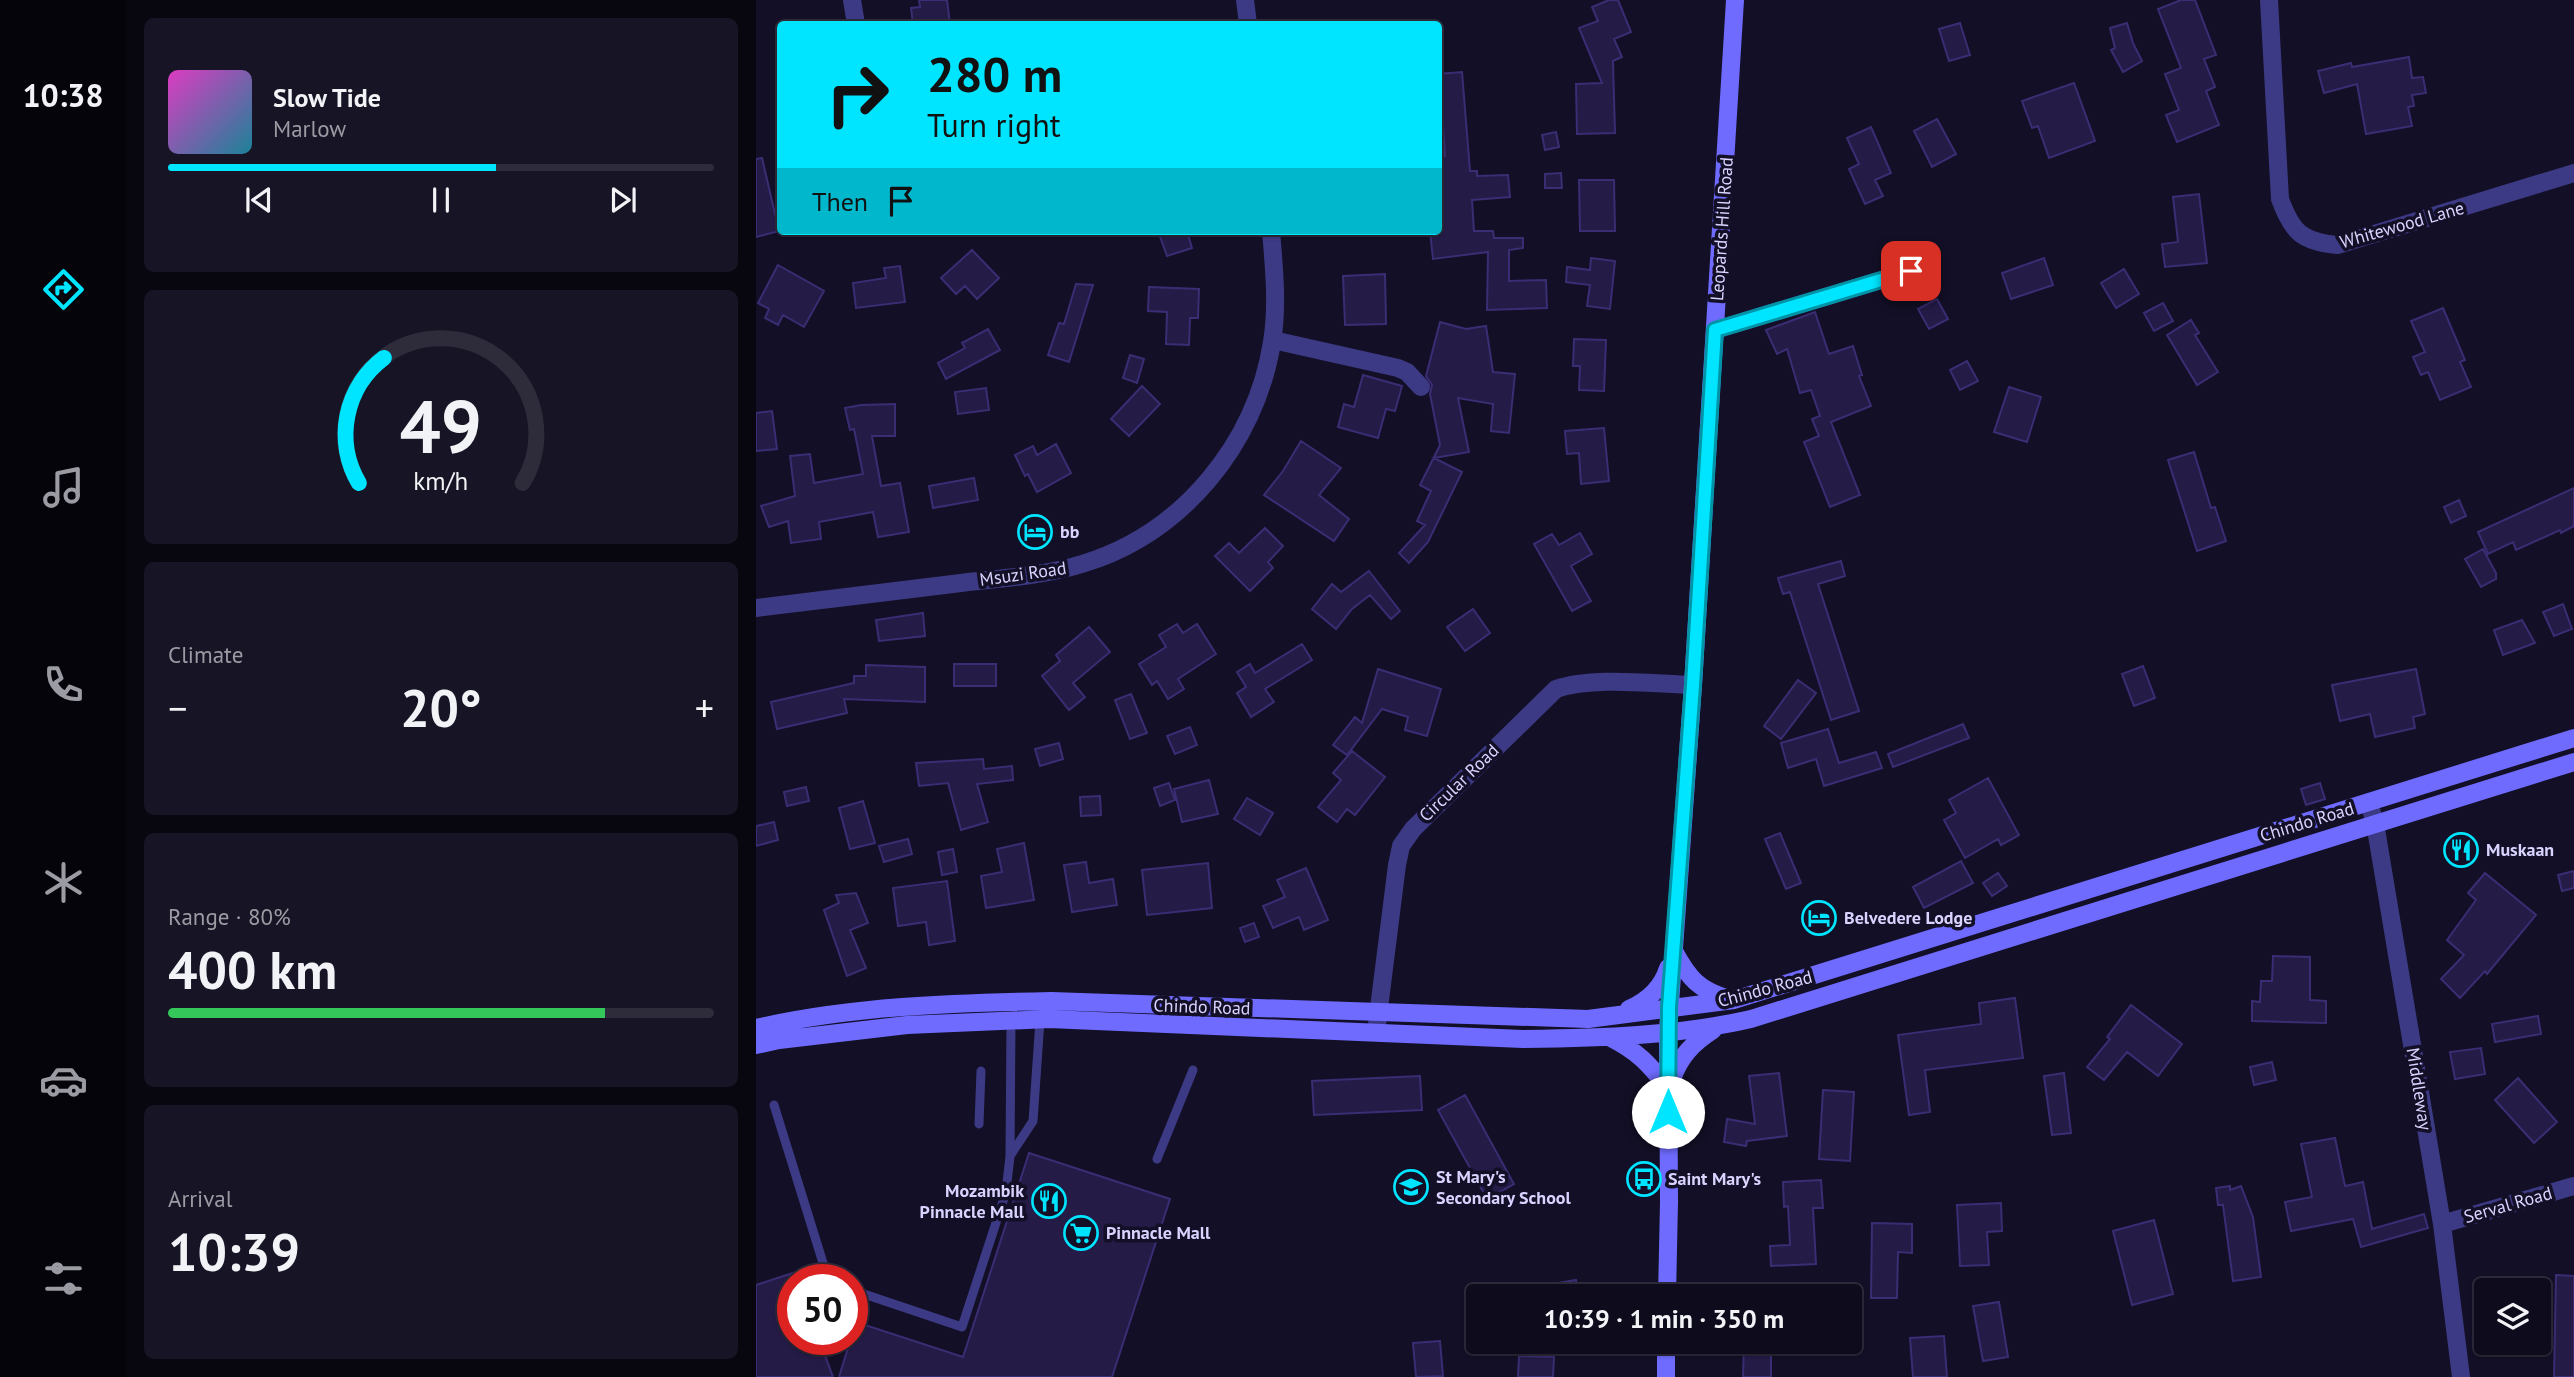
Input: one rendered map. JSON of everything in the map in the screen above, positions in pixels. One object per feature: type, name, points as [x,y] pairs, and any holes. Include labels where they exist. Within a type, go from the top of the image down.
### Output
[{"type":"main road","name":"Leopards Hill Road","points":[[1667,1284],[1669,1007],[1693,685],[1735,0]]},
{"type":"main road","name":"Chindo Road","points":[[756,1045],[906,1025],[1011,1020],[1376,1022],[1588,1019],[1734,1000],[2574,738]]},
{"type":"main road","name":"Chindo Road","points":[[756,1028],[781,1022],[908,1007],[1051,1001],[1376,1022],[1523,1039],[1609,1036],[1717,1027],[1764,1015],[2574,762]]},
{"type":"main road","points":[[1674,951],[1687,975],[1708,992],[1734,1000]]},
{"type":"main road","points":[[1617,1014],[1644,1002],[1665,980],[1674,951]]},
{"type":"main road","points":[[1668,1089],[1677,1063],[1694,1042],[1717,1027]]},
{"type":"main road","points":[[1609,1036],[1633,1048],[1652,1067],[1668,1089]]},
{"type":"main road","points":[[1666,1354],[1666,1377]]},
{"type":"street","points":[[852,0],[856,21]]},
{"type":"street","points":[[1245,0],[1248,21]]},
{"type":"street","name":"Whitewood Lane","points":[[2269,0],[2280,199],[2288,220],[2301,236],[2319,243],[2338,245],[2574,173]]},
{"type":"street","name":"Msuzi Road","points":[[756,608],[1056,571],[1084,564],[1135,541],[1180,509],[1226,459],[1243,432],[1257,401],[1273,340],[1275,272],[1271,235]]},
{"type":"street","points":[[1715,330],[1911,271]]},
{"type":"street","points":[[1273,340],[1398,368],[1407,372],[1421,387]]},
{"type":"street","name":"Circular Road","points":[[1376,1022],[1397,865],[1402,846],[1425,816],[1556,689],[1572,684],[1590,683],[1693,685]]},
{"type":"street","name":"Middleway","points":[[2369,803],[2375,823],[2442,1224],[2461,1377]]},
{"type":"street","name":"Serval Road","points":[[2442,1224],[2574,1186]]},
{"type":"lane","points":[[868,1295],[962,1327],[1006,1192],[1010,1156],[1011,1020]]},
{"type":"lane","points":[[1010,1156],[1033,1121],[1040,1020]]},
{"type":"lane","points":[[1157,1159],[1193,1070]]},
{"type":"lane","points":[[979,1124],[981,1071]]},
{"type":"lane","points":[[774,1105],[823,1264]]},
{"type":"building","points":[[919,0],[947,0],[950,21],[913,21],[911,8],[920,7]]},
{"type":"building","points":[[1609,0],[1618,0],[1631,32],[1614,39],[1622,57],[1613,61],[1615,133],[1577,134],[1576,84],[1602,83],[1579,28],[1598,21],[1592,7]]},
{"type":"building","points":[[2181,0],[2195,0],[2216,55],[2204,59],[2215,87],[2206,91],[2219,125],[2177,142],[2166,115],[2179,110],[2165,74],[2181,68],[2158,9]]},
{"type":"building","points":[[1960,23],[1970,55],[1949,61],[1939,29]]},
{"type":"building","points":[[2127,23],[2142,61],[2123,72],[2111,50],[2115,48],[2110,28]]},
{"type":"building","points":[[2409,57],[2412,78],[2423,77],[2426,93],[2412,95],[2414,106],[2408,107],[2412,126],[2366,134],[2357,84],[2324,93],[2318,71],[2351,63],[2352,67]]},
{"type":"building","points":[[1462,72],[1470,171],[1477,171],[1477,176],[1508,175],[1510,197],[1472,200],[1474,231],[1493,231],[1494,238],[1523,238],[1523,248],[1509,250],[1509,281],[1546,280],[1547,308],[1487,310],[1488,252],[1433,259],[1430,235],[1442,235],[1442,156],[1445,156],[1442,74]]},
{"type":"building","points":[[2074,83],[2095,141],[2049,158],[2038,126],[2032,128],[2022,101]]},
{"type":"building","points":[[1937,119],[1956,154],[1932,167],[1914,131]]},
{"type":"building","points":[[1871,127],[1891,173],[1875,180],[1883,196],[1865,204],[1849,169],[1859,164],[1847,138]]},
{"type":"building","points":[[1556,132],[1559,147],[1545,150],[1542,135]]},
{"type":"building","points":[[762,158],[777,232],[756,237],[756,159]]},
{"type":"building","points":[[1561,173],[1562,188],[1545,188],[1545,174]]},
{"type":"building","points":[[1579,180],[1614,180],[1615,231],[1580,231]]},
{"type":"building","points":[[2199,194],[2207,263],[2165,267],[2162,244],[2178,242],[2173,197]]},
{"type":"building","points":[[1159,235],[1188,235],[1192,248],[1167,256]]},
{"type":"building","points":[[972,250],[999,278],[977,299],[965,286],[956,294],[941,278]]},
{"type":"building","points":[[1591,258],[1615,261],[1610,309],[1587,306],[1590,285],[1566,282],[1567,267],[1590,270]]},
{"type":"building","points":[[2044,258],[2053,285],[2011,299],[2002,273]]},
{"type":"building","points":[[778,265],[824,291],[804,327],[783,315],[778,325],[765,318],[769,309],[758,303]]},
{"type":"building","points":[[900,266],[905,302],[856,308],[853,283],[886,278],[884,268]]},
{"type":"building","points":[[2124,269],[2139,294],[2116,308],[2101,283]]},
{"type":"building","points":[[1385,274],[1386,324],[1345,325],[1343,276]]},
{"type":"building","points":[[1076,284],[1093,285],[1069,362],[1048,355],[1059,323],[1064,324]]},
{"type":"building","points":[[1149,287],[1199,289],[1198,318],[1190,318],[1189,345],[1166,344],[1167,312],[1148,311]]},
{"type":"building","points":[[1937,299],[1948,319],[1929,329],[1918,309]]},
{"type":"building","points":[[2163,303],[2173,321],[2154,331],[2144,313]]},
{"type":"building","points":[[2443,308],[2465,360],[2460,362],[2471,387],[2440,400],[2428,372],[2421,375],[2413,357],[2425,352],[2411,321]]},
{"type":"building","points":[[1815,312],[1829,354],[1853,346],[1862,375],[1859,376],[1871,406],[1831,422],[1860,495],[1830,507],[1804,442],[1819,436],[1812,419],[1820,416],[1811,390],[1800,393],[1787,349],[1777,354],[1766,330]]},
{"type":"building","points":[[2191,320],[2199,333],[2195,335],[2218,372],[2197,385],[2167,335]]},
{"type":"building","points":[[1440,322],[1466,329],[1486,326],[1493,372],[1515,374],[1509,433],[1491,431],[1493,404],[1458,398],[1469,452],[1434,458],[1462,472],[1428,542],[1409,563],[1399,553],[1425,525],[1417,521],[1431,491],[1420,485],[1440,445],[1430,394],[1432,385],[1426,376]]},
{"type":"building","points":[[988,329],[1000,350],[946,379],[938,363],[965,348],[962,343]]},
{"type":"building","points":[[1574,339],[1606,340],[1604,391],[1579,390],[1580,366],[1573,366]]},
{"type":"building","points":[[1130,355],[1144,359],[1137,383],[1123,378]]},
{"type":"building","points":[[1967,361],[1978,381],[1960,390],[1950,370]]},
{"type":"building","points":[[1363,375],[1402,386],[1395,411],[1386,409],[1378,438],[1338,427],[1344,404],[1354,407]]},
{"type":"building","points":[[1142,386],[1160,404],[1129,436],[1111,419]]},
{"type":"building","points":[[2009,387],[2041,397],[2027,442],[1994,432]]},
{"type":"building","points":[[986,388],[989,410],[958,414],[955,392]]},
{"type":"building","points":[[895,404],[895,436],[872,436],[881,486],[900,483],[909,532],[878,537],[873,512],[819,522],[821,539],[791,543],[788,521],[769,527],[761,506],[795,496],[790,456],[810,454],[814,483],[863,474],[854,429],[850,430],[845,408]]},
{"type":"building","points":[[772,411],[777,449],[756,451],[756,413]]},
{"type":"building","points":[[1604,428],[1609,481],[1581,484],[1579,453],[1567,454],[1565,431]]},
{"type":"building","points":[[1301,441],[1341,468],[1319,495],[1349,519],[1334,541],[1264,495],[1283,471]]},
{"type":"building","points":[[1056,444],[1071,473],[1037,492],[1028,474],[1025,476],[1015,455],[1033,446],[1037,455]]},
{"type":"building","points":[[2194,452],[2211,508],[2215,507],[2226,541],[2197,551],[2168,460]]},
{"type":"building","points":[[974,478],[978,500],[933,508],[929,486]]},
{"type":"building","points":[[2574,488],[2574,526],[2516,550],[2513,542],[2488,554],[2478,532]]},
{"type":"building","points":[[2459,500],[2466,516],[2451,523],[2444,507]]},
{"type":"building","points":[[1265,528],[1283,546],[1268,562],[1273,568],[1250,591],[1215,556],[1229,543],[1239,553]]},
{"type":"building","points":[[1580,533],[1592,554],[1571,566],[1591,601],[1572,611],[1534,544],[1552,534],[1559,545]]},
{"type":"building","points":[[2483,549],[2496,573],[2496,579],[2481,587],[2465,559]]},
{"type":"building","points":[[1841,561],[1845,576],[1818,584],[1859,711],[1831,720],[1790,592],[1783,594],[1778,578]]},
{"type":"building","points":[[1369,571],[1400,611],[1391,619],[1370,595],[1352,609],[1336,629],[1312,609],[1332,584],[1341,592]]},
{"type":"building","points":[[2563,604],[2572,629],[2554,636],[2543,612]]},
{"type":"building","points":[[1473,609],[1490,633],[1465,651],[1447,627]]},
{"type":"building","points":[[923,613],[925,636],[879,641],[876,620]]},
{"type":"building","points":[[2522,620],[2535,643],[2503,655],[2494,630]]},
{"type":"building","points":[[1177,624],[1183,633],[1197,624],[1216,654],[1178,679],[1184,689],[1168,699],[1157,681],[1152,685],[1139,664],[1166,647],[1159,635]]},
{"type":"building","points":[[1089,627],[1110,652],[1073,683],[1085,697],[1069,710],[1042,676],[1060,661],[1056,655]]},
{"type":"building","points":[[1302,644],[1312,660],[1265,689],[1274,702],[1251,717],[1237,693],[1246,687],[1237,672],[1250,664],[1255,673]]},
{"type":"building","points":[[954,664],[996,664],[996,686],[954,686]]},
{"type":"building","points":[[866,665],[925,667],[925,702],[844,699],[847,713],[777,729],[771,702],[854,683],[854,676],[866,676]]},
{"type":"building","points":[[2143,666],[2155,698],[2134,706],[2122,674]]},
{"type":"building","points":[[1378,669],[1441,689],[1427,736],[1405,730],[1408,717],[1382,709],[1347,755],[1333,745],[1355,717],[1362,723]]},
{"type":"building","points":[[2416,669],[2425,714],[2413,717],[2415,728],[2375,737],[2370,714],[2340,721],[2332,685]]},
{"type":"building","points":[[1798,680],[1816,693],[1781,739],[1764,726]]},
{"type":"building","points":[[1131,694],[1147,733],[1130,739],[1115,700]]},
{"type":"building","points":[[1963,724],[1969,738],[1893,767],[1888,754]]},
{"type":"building","points":[[1190,727],[1197,745],[1175,754],[1167,736]]},
{"type":"building","points":[[1828,729],[1839,763],[1876,752],[1882,768],[1824,786],[1816,759],[1788,768],[1781,743]]},
{"type":"building","points":[[1059,743],[1063,759],[1040,766],[1035,749]]},
{"type":"building","points":[[1352,751],[1385,777],[1355,815],[1347,809],[1337,822],[1318,807],[1341,780],[1333,773]]},
{"type":"building","points":[[983,759],[984,769],[1012,766],[1013,780],[977,784],[988,822],[961,830],[948,783],[919,786],[916,763]]},
{"type":"building","points":[[1988,778],[2019,835],[2001,845],[1998,839],[1965,858],[1944,820],[1956,813],[1949,800]]},
{"type":"building","points":[[1209,780],[1218,814],[1182,822],[1174,789]]},
{"type":"building","points":[[1169,783],[1175,800],[1160,806],[1154,788]]},
{"type":"building","points":[[2320,783],[2325,799],[2306,805],[2301,789]]},
{"type":"building","points":[[806,787],[809,801],[787,806],[784,792]]},
{"type":"building","points":[[1100,796],[1101,815],[1081,816],[1080,797]]},
{"type":"building","points":[[1247,798],[1273,813],[1260,835],[1234,819]]},
{"type":"building","points":[[863,801],[875,843],[850,849],[839,808]]},
{"type":"building","points":[[774,822],[778,840],[756,846],[756,826]]},
{"type":"building","points":[[1780,833],[1801,883],[1786,889],[1765,839]]},
{"type":"building","points":[[908,839],[912,854],[884,862],[879,846]]},
{"type":"building","points":[[1024,843],[1034,900],[986,908],[981,876],[1002,872],[997,849]]},
{"type":"building","points":[[953,849],[957,872],[942,875],[938,852]]},
{"type":"building","points":[[1961,861],[1973,883],[1924,908],[1913,887]]},
{"type":"building","points":[[1086,862],[1089,883],[1113,879],[1117,905],[1072,912],[1064,865]]},
{"type":"building","points":[[1208,863],[1212,908],[1147,915],[1142,870]]},
{"type":"building","points":[[1306,868],[1328,920],[1304,930],[1299,917],[1273,928],[1263,906],[1285,897],[1277,880]]},
{"type":"building","points":[[2574,871],[2574,888],[2562,891],[2558,875]]},
{"type":"building","points":[[1998,873],[2007,886],[1992,896],[1983,883]]},
{"type":"building","points":[[2485,873],[2536,915],[2487,974],[2485,971],[2460,998],[2441,979],[2464,955],[2447,940],[2476,900],[2468,893]]},
{"type":"building","points":[[947,881],[955,941],[929,945],[926,922],[898,926],[893,888]]},
{"type":"building","points":[[856,893],[868,923],[850,930],[866,968],[847,976],[824,910],[839,903],[836,895]]},
{"type":"building","points":[[1254,923],[1259,937],[1245,942],[1240,928]]},
{"type":"building","points":[[2273,956],[2310,957],[2310,1000],[2326,1001],[2326,1023],[2252,1021],[2252,1001],[2260,1002],[2261,981],[2272,981]]},
{"type":"building","points":[[2015,998],[2023,1058],[1925,1070],[1930,1112],[1909,1115],[1898,1035],[1981,1024],[1979,1003]]},
{"type":"building","points":[[2131,1005],[2182,1044],[2158,1076],[2127,1052],[2104,1080],[2087,1067],[2110,1039],[2107,1037]]},
{"type":"building","points":[[2538,1016],[2541,1034],[2495,1042],[2492,1024]]},
{"type":"building","points":[[2481,1048],[2485,1074],[2455,1079],[2450,1052]]},
{"type":"building","points":[[2272,1062],[2276,1080],[2254,1085],[2250,1067]]},
{"type":"building","points":[[1779,1073],[1787,1136],[1747,1141],[1746,1146],[1724,1142],[1727,1119],[1755,1124],[1749,1076]]},
{"type":"building","points":[[2064,1073],[2071,1133],[2052,1135],[2044,1076]]},
{"type":"building","points":[[1420,1076],[1422,1110],[1314,1115],[1312,1081]]},
{"type":"building","points":[[2518,1078],[2557,1122],[2534,1143],[2495,1100]]},
{"type":"building","points":[[1823,1090],[1854,1092],[1850,1161],[1819,1159]]},
{"type":"building","points":[[1465,1095],[1514,1184],[1487,1199],[1438,1110]]},
{"type":"building","points":[[2335,1138],[2345,1186],[2363,1182],[2372,1229],[2424,1214],[2428,1228],[2361,1247],[2353,1219],[2291,1231],[2285,1202],[2312,1197],[2301,1144]]},
{"type":"building","name":"Pinnacle Mall","points":[[1029,1153],[1170,1199],[1112,1377],[839,1377],[846,1355],[868,1355],[868,1326],[963,1357]]},
{"type":"building","points":[[1821,1180],[1823,1208],[1813,1208],[1816,1264],[1771,1266],[1770,1246],[1790,1245],[1788,1206],[1784,1207],[1783,1182]]},
{"type":"building","points":[[2230,1186],[2230,1190],[2241,1186],[2253,1217],[2261,1277],[2233,1281],[2223,1205],[2218,1205],[2216,1188]]},
{"type":"building","points":[[2001,1203],[2002,1231],[1987,1232],[1989,1265],[1960,1266],[1957,1205]]},
{"type":"building","points":[[2154,1220],[2173,1294],[2132,1305],[2113,1231]]},
{"type":"building","points":[[1872,1223],[1912,1224],[1912,1253],[1898,1252],[1897,1298],[1871,1298]]},
{"type":"building","points":[[2556,1275],[2574,1276],[2574,1377],[2554,1377]]},
{"type":"building","points":[[777,1278],[777,1355],[825,1355],[833,1377],[756,1377],[756,1285]]},
{"type":"building","points":[[1576,1280],[1577,1284],[1553,1284]]},
{"type":"building","points":[[1999,1302],[2008,1357],[1983,1361],[1973,1306]]},
{"type":"building","points":[[1944,1336],[1947,1377],[1913,1377],[1910,1338]]},
{"type":"building","points":[[1440,1341],[1443,1376],[1416,1377],[1413,1343]]},
{"type":"building","points":[[1744,1354],[1771,1354],[1771,1377],[1743,1377]]},
{"type":"building","points":[[1519,1356],[1554,1357],[1553,1377],[1518,1377]]},
{"type":"place","name":"bb","points":[[1035,532]]},
{"type":"place","name":"Muskaan","points":[[2461,850]]},
{"type":"place","name":"Belvedere Lodge","points":[[1819,918]]},
{"type":"place","name":"Saint Mary's","points":[[1644,1179]]},
{"type":"place","name":"St Mary's Secondary School","points":[[1411,1187]]},
{"type":"place","name":"Mozambik Pinnacle Mall","points":[[1049,1201]]},
{"type":"place","name":"Pinnacle Mall","points":[[1081,1233]]},
{"type":"route","points":[[1668,1112],[1669,1007],[1693,685],[1715,330],[1911,271]]}]
